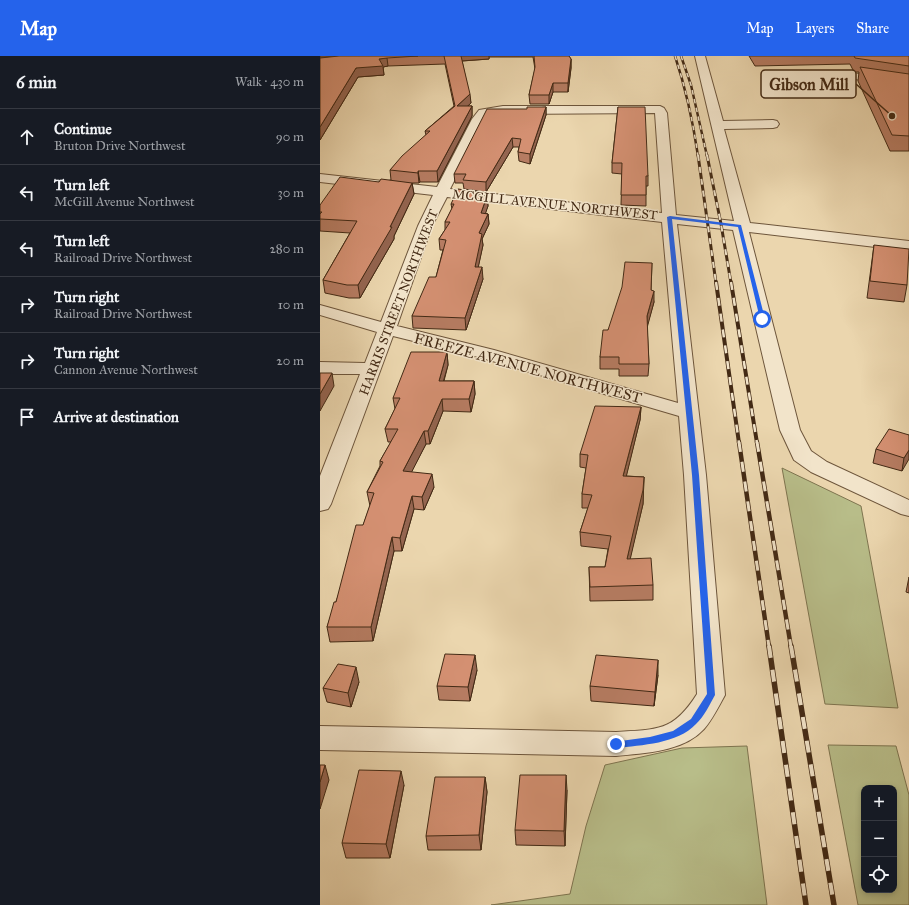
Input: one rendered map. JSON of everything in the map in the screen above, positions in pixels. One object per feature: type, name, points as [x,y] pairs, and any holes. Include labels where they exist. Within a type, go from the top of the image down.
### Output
[{"type":"street","points":[[700,56],[718,125],[790,430],[802,455],[819,467],[909,509]]},
{"type":"street","points":[[845,75],[909,84]]},
{"type":"street","name":"HARRIS STREET NORTHWEST","points":[[320,504],[425,226],[478,119],[483,113],[510,110],[651,108],[660,110],[670,217]]},
{"type":"street","points":[[718,125],[773,124]]},
{"type":"street","name":"MCGILL AVENUE NORTHWEST","points":[[320,178],[670,217],[909,246]]},
{"type":"street","points":[[320,738],[616,744],[650,741],[676,734],[694,722],[711,695],[695,475],[670,217]]},
{"type":"street","name":"FREEZE AVENUE NORTHWEST","points":[[320,310],[387,329],[488,354],[689,413]]},
{"type":"street","points":[[320,368],[372,369]]},
{"type":"green space","points":[[782,468],[861,506],[898,708],[825,704]]},
{"type":"green space","points":[[828,745],[896,746],[909,795],[909,905],[858,905]]},
{"type":"green space","points":[[747,746],[767,905],[491,905],[570,894],[586,826],[605,765],[682,748]]},
{"type":"building","points":[[339,56],[418,56],[379,59],[383,66],[356,68],[320,127],[320,58]]},
{"type":"building","points":[[444,56],[461,56],[470,94],[457,106],[472,106],[437,171],[418,171],[418,173],[390,170],[402,156],[430,131],[425,131],[455,106]]},
{"type":"building","points":[[534,56],[569,56],[571,59],[568,83],[553,83],[549,95],[529,95],[535,67]]},
{"type":"building","points":[[854,56],[909,56],[909,66],[855,58]]},
{"type":"building","points":[[860,67],[909,74],[909,136],[892,135]]},
{"type":"building","points":[[527,107],[546,107],[530,154],[518,152],[521,139],[512,138],[486,182],[463,180],[466,174],[454,174],[487,109],[527,109]]},
{"type":"building","points":[[618,107],[645,107],[648,176],[646,176],[646,195],[621,195],[622,163],[612,163]]},
{"type":"building","points":[[340,177],[379,182],[381,179],[412,183],[390,227],[392,227],[358,285],[347,285],[323,280],[357,221],[320,219],[320,214],[322,212],[320,212],[320,205]]},
{"type":"building","points":[[458,189],[479,192],[477,195],[487,196],[481,213],[488,214],[479,233],[482,234],[475,267],[482,267],[465,318],[412,316],[429,277],[436,277],[446,240],[439,239],[450,222],[445,222],[454,204],[451,204]]},
{"type":"building","points":[[874,245],[909,249],[907,285],[870,281]]},
{"type":"building","points":[[625,262],[652,263],[651,290],[654,291],[647,316],[649,364],[619,364],[619,357],[600,357],[603,330],[608,330],[622,287]]},
{"type":"building","points":[[411,352],[447,352],[439,381],[474,381],[469,399],[442,399],[428,431],[424,431],[403,471],[432,474],[422,497],[412,496],[400,538],[392,537],[371,627],[327,627],[334,602],[336,602],[356,525],[363,525],[374,493],[367,492],[383,462],[380,461],[398,429],[385,429],[400,398],[393,398]]},
{"type":"building","points":[[320,373],[332,373],[320,394]]},
{"type":"building","points":[[595,406],[641,407],[623,476],[644,477],[643,490],[627,559],[651,558],[653,585],[590,587],[589,567],[605,567],[611,536],[580,532],[592,495],[582,494],[588,455],[580,454]]},
{"type":"building","points":[[889,429],[909,435],[909,450],[904,458],[876,449]]},
{"type":"building","points":[[445,654],[475,655],[468,687],[437,686]]},
{"type":"building","points":[[596,655],[658,660],[655,692],[590,686]]},
{"type":"building","points":[[338,664],[356,667],[348,693],[323,688]]},
{"type":"building","points":[[320,765],[325,765],[320,782]]},
{"type":"building","points":[[359,770],[401,771],[386,844],[342,843]]},
{"type":"building","points":[[520,775],[566,775],[564,831],[515,830]]},
{"type":"building","points":[[435,777],[485,777],[479,835],[426,836]]},
{"type":"railway","points":[[675,56],[689,106],[698,156]]},
{"type":"railway","points":[[681,56],[691,85],[707,156]]},
{"type":"railway","points":[[698,155],[716,283]]},
{"type":"railway","points":[[707,155],[731,283]]},
{"type":"railway","points":[[716,282],[739,443]]},
{"type":"railway","points":[[731,282],[757,443]]},
{"type":"railway","points":[[739,442],[769,647]]},
{"type":"railway","points":[[757,442],[791,647]]},
{"type":"railway","points":[[769,646],[806,905]]},
{"type":"railway","points":[[791,646],[834,905]]},
{"type":"place","name":"Gibson Mill","points":[[892,116]]},
{"type":"route","points":[[616,744],[650,741],[676,734],[694,722],[711,695],[695,475],[670,217],[740,226],[762,319]]}]
